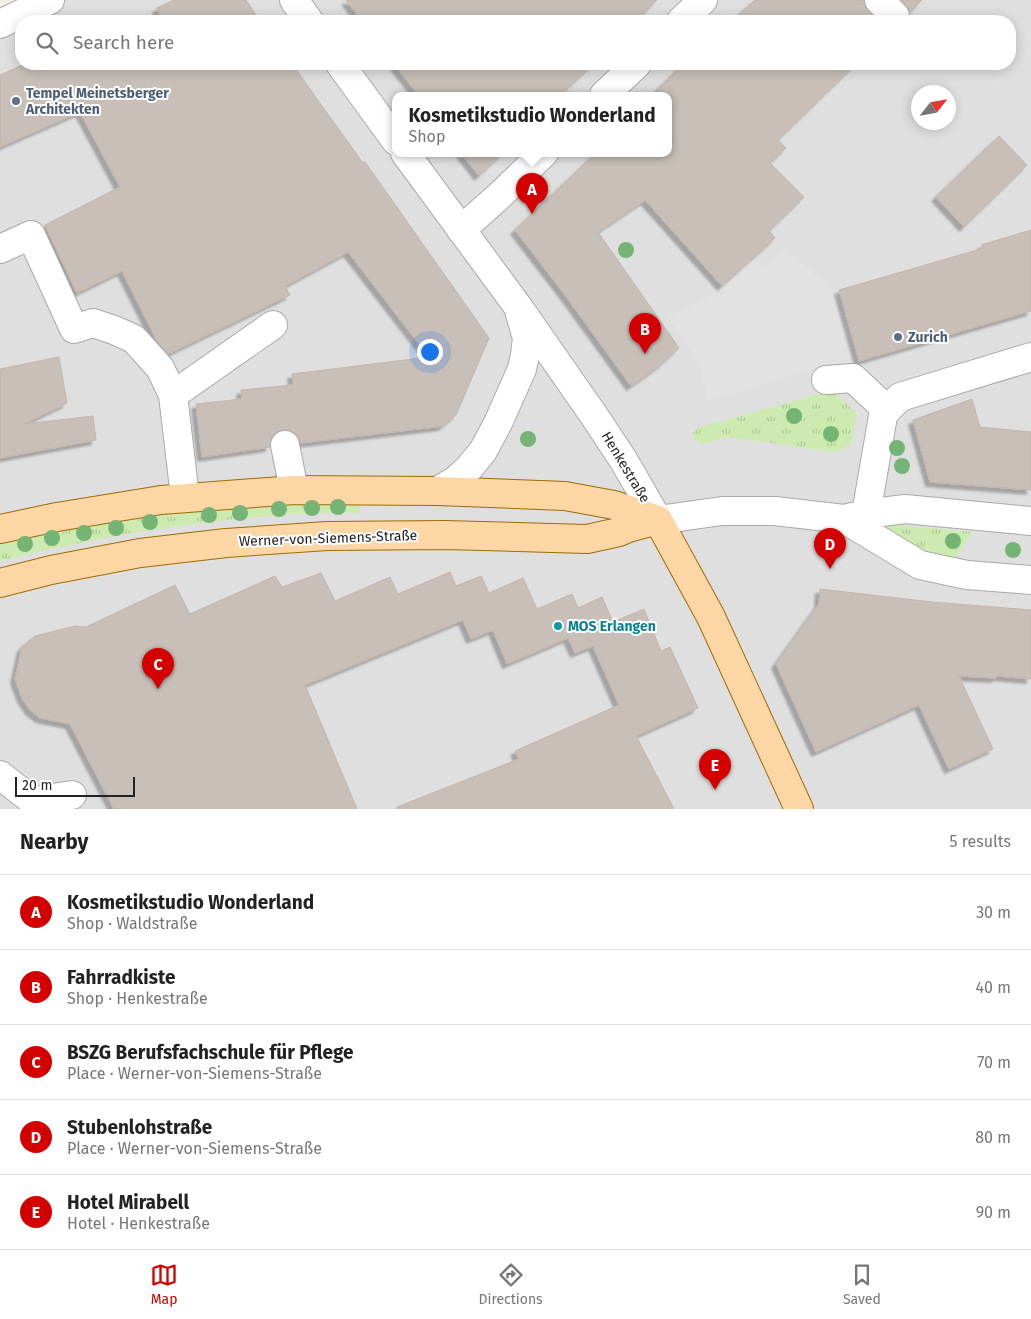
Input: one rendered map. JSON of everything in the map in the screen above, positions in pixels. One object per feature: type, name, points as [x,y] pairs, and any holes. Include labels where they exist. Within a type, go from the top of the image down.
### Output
[{"type":"main road","name":"Werner-von-Siemens-Straße","points":[[0,529],[57,516],[161,500],[294,490],[436,491],[565,496],[614,505],[658,520]]},
{"type":"main road","name":"Werner-von-Siemens-Straße","points":[[0,583],[51,570],[140,553],[226,542],[337,536],[445,535],[587,539],[619,532],[658,520]]},
{"type":"main road","name":"Henkestraße","points":[[658,520],[711,617],[798,809]]},
{"type":"street","points":[[19,15],[50,0]]},
{"type":"street","points":[[687,15],[703,0]]},
{"type":"street","points":[[0,24],[15,17]]},
{"type":"street","points":[[344,70],[392,135]]},
{"type":"street","points":[[607,92],[630,70]]},
{"type":"street","name":"Henkestraße","points":[[408,157],[519,308],[612,443],[658,520]]},
{"type":"street","points":[[461,230],[540,157]]},
{"type":"street","points":[[0,249],[31,235],[74,328],[93,323],[134,339],[160,368],[173,394],[185,498]]},
{"type":"street","points":[[436,491],[456,480],[470,468],[483,451],[498,423],[522,370],[527,338],[519,308]]},
{"type":"street","points":[[173,394],[273,325]]},
{"type":"street","points":[[855,516],[883,416],[900,397],[1031,357]]},
{"type":"street","points":[[826,380],[853,378],[887,410]]},
{"type":"street","points":[[285,445],[294,490]]},
{"type":"street","name":"Werner-von-Siemens-Straße","points":[[658,520],[722,511],[775,511],[855,516],[905,510],[1031,521]]},
{"type":"street","name":"Werner-von-Siemens-Straße","points":[[855,516],[920,564],[967,575],[1031,580]]},
{"type":"street","points":[[0,774],[33,801],[72,796]]},
{"type":"shaded area","points":[[41,0],[1031,0],[1031,809],[0,809],[0,21]]},
{"type":"shaded area","points":[[785,250],[838,293],[856,357],[708,401],[700,366],[669,318],[713,296],[754,257],[765,268]]},
{"type":"green space","points":[[833,390],[857,414],[851,443],[838,451],[833,452],[728,437],[702,444],[694,438],[694,431],[701,427]]},
{"type":"green space","points":[[360,501],[360,513],[296,514],[221,520],[110,537],[0,561],[0,539],[143,515],[230,506]]},
{"type":"green space","points":[[891,525],[972,532],[954,560],[933,557],[887,530]]},
{"type":"building","points":[[174,0],[246,0],[256,15],[160,15],[157,8]]},
{"type":"building","points":[[346,0],[657,0],[642,15],[357,15]]},
{"type":"building","points":[[755,0],[864,0],[864,4],[872,15],[738,15]]},
{"type":"building","points":[[901,0],[922,0],[910,12]]},
{"type":"building","points":[[15,68],[15,70],[296,70],[363,163],[365,162],[489,338],[456,415],[443,426],[301,443],[296,434],[290,430],[282,430],[274,434],[270,440],[270,447],[202,457],[196,404],[242,399],[241,390],[293,385],[292,374],[429,357],[348,252],[285,286],[290,295],[168,354],[157,341],[122,271],[77,293],[45,225],[120,187],[80,112],[0,147],[0,75]]},
{"type":"building","points":[[399,70],[587,70],[564,92],[416,92]]},
{"type":"building","points":[[677,70],[850,70],[778,140],[786,148],[770,163],[804,197],[769,231],[775,238],[722,286],[645,200],[598,232],[679,348],[658,367],[631,386],[515,230],[592,157],[672,157],[672,92],[655,92]]},
{"type":"building","points":[[999,136],[1027,165],[964,227],[936,197]]},
{"type":"building","points":[[464,157],[499,157],[479,176]]},
{"type":"building","points":[[1031,230],[1031,311],[859,361],[839,290],[984,248],[981,245]]},
{"type":"building","points":[[59,357],[67,403],[24,424],[93,416],[96,440],[0,458],[0,369]]},
{"type":"building","points":[[972,399],[980,427],[1031,432],[1031,490],[930,482],[913,420]]},
{"type":"building","points":[[450,572],[456,586],[481,576],[489,593],[523,578],[537,609],[572,594],[578,608],[602,597],[613,622],[644,609],[661,651],[670,647],[698,708],[636,736],[674,809],[397,809],[397,807],[519,759],[515,751],[619,705],[593,646],[575,653],[568,638],[507,664],[493,630],[471,639],[463,620],[305,685],[357,809],[114,809],[70,724],[40,718],[30,710],[22,698],[15,679],[22,647],[35,636],[75,626],[86,627],[175,585],[190,614],[275,576],[282,587],[321,573],[335,601],[390,577],[398,594]]},
{"type":"building","points":[[820,589],[932,602],[1031,610],[1031,679],[997,676],[996,678],[959,676],[993,749],[949,769],[919,705],[816,752],[776,664],[819,604]]},
{"type":"place","name":"Tempel Meinetsberger Architekten","points":[[16,101]]},
{"type":"place","name":"Kosmetikstudio Wonderland","points":[[532,214]]},
{"type":"place","name":"Zurich","points":[[898,337]]},
{"type":"place","name":"Fahrradkiste","points":[[645,354]]},
{"type":"place","name":"Stubenlohstraße","points":[[830,569]]},
{"type":"place","name":"MOS Erlangen","points":[[558,626]]},
{"type":"place","name":"BSZG Berufsfachschule für Pflege","points":[[158,689]]},
{"type":"place","name":"Hotel Mirabell","points":[[715,790]]}]
